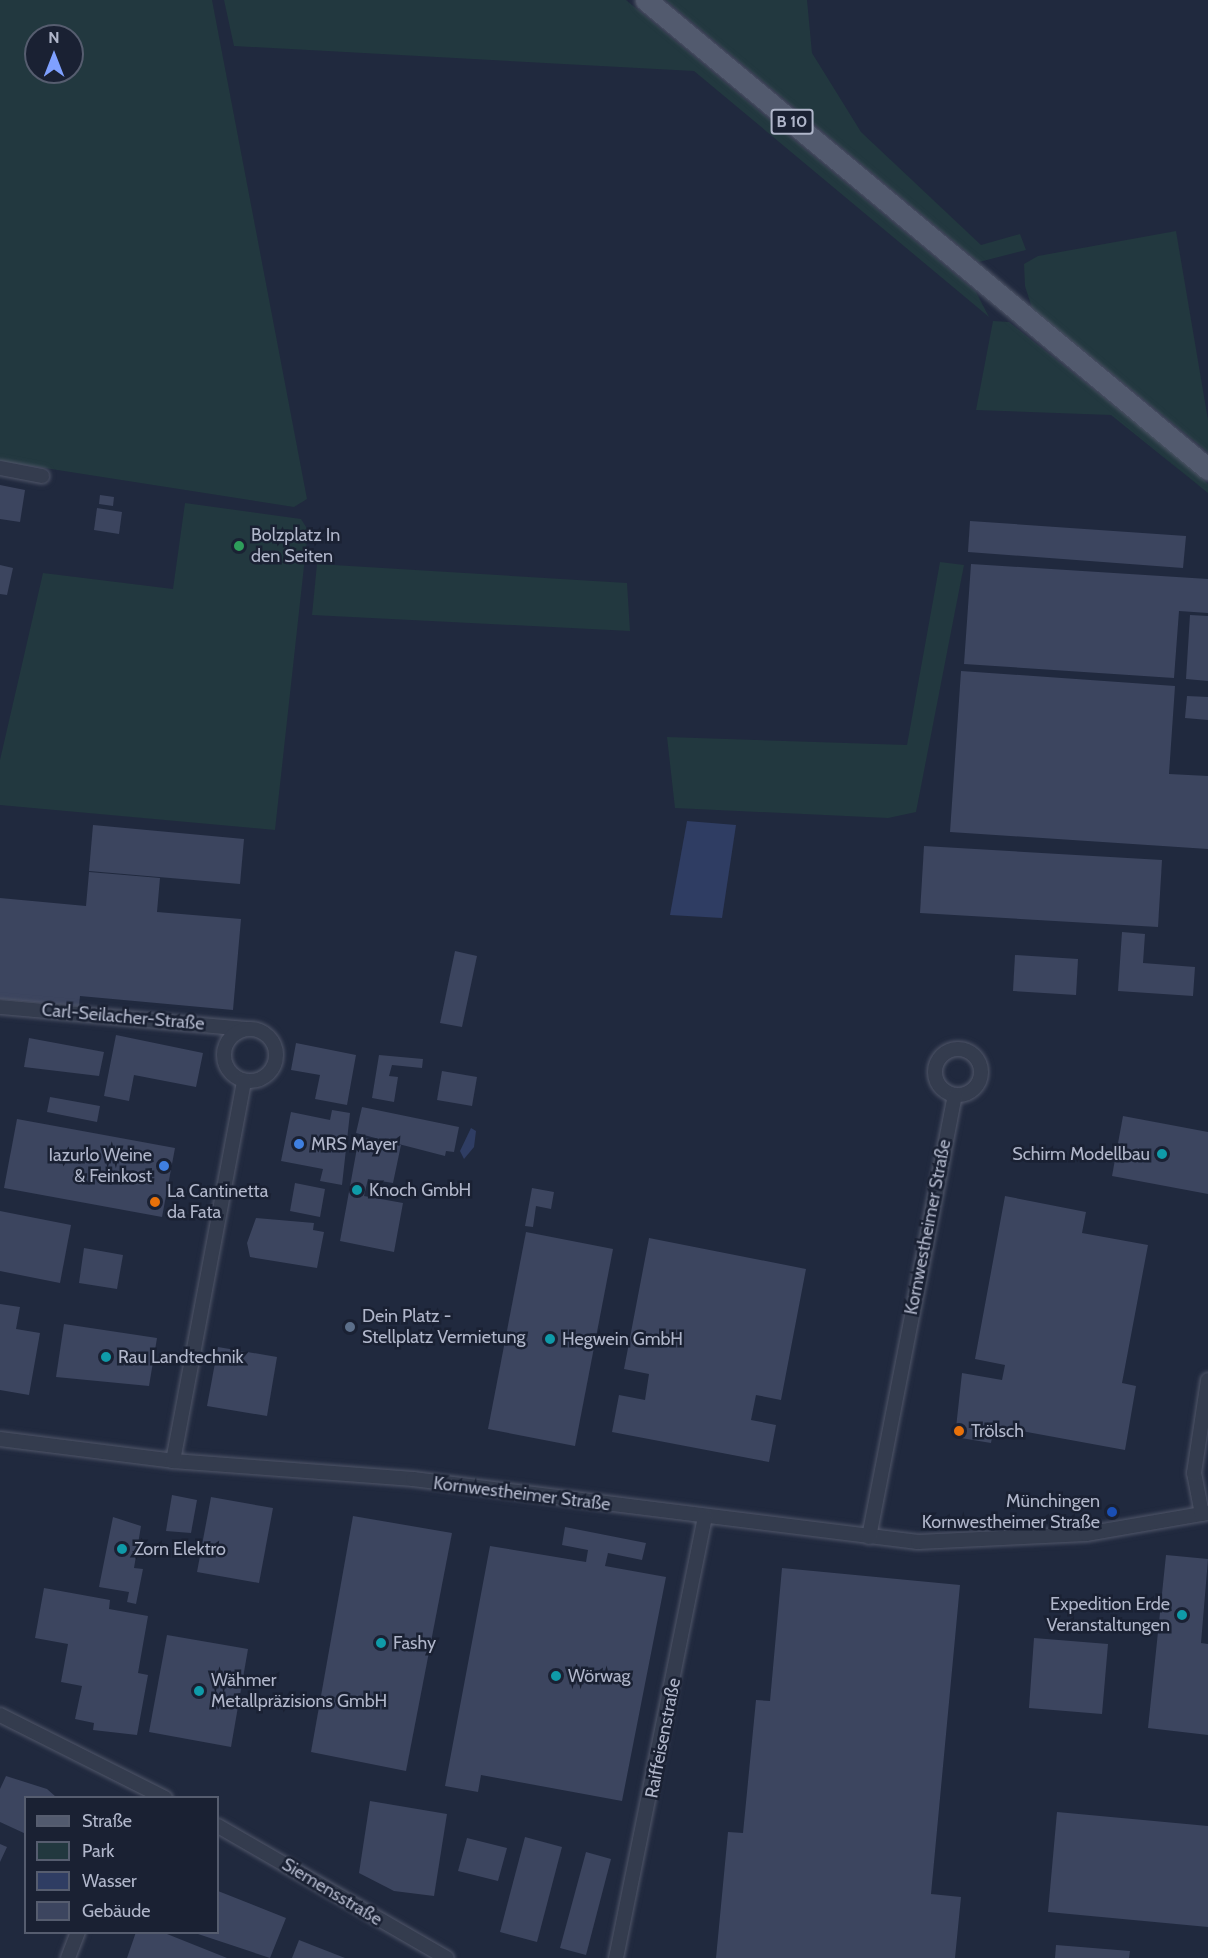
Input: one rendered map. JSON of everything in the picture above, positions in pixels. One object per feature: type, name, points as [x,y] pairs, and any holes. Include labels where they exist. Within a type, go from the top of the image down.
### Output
[{"type":"main road","name":"B 10","points":[[646,0],[1208,469]]},
{"type":"street","points":[[0,468],[42,476]]},
{"type":"street","name":"Carl-Seilacher-Straße","points":[[0,1007],[245,1029]]},
{"type":"street","points":[[245,1029],[268,1036],[277,1057],[266,1077],[244,1081],[226,1067],[223,1056],[232,1035],[245,1029]]},
{"type":"street","points":[[173,1461],[244,1081]]},
{"type":"street","name":"Kornwestheimer Straße","points":[[869,1537],[955,1095]]},
{"type":"street","name":"Kornwestheimer Straße","points":[[0,1439],[173,1461],[413,1479],[869,1537],[995,1541],[1086,1534],[1205,1513],[1194,1473],[1208,1380]]},
{"type":"street","name":"Raiffeisenstraße","points":[[616,1958],[705,1517]]},
{"type":"street","points":[[0,1715],[145,1793],[160,1796]]},
{"type":"street","name":"Siemensstraße","points":[[219,1827],[447,1958]]},
{"type":"street","points":[[68,1958],[77,1934]]},
{"type":"green space","points":[[0,0],[212,0],[307,499],[294,507],[0,461]]},
{"type":"green space","points":[[224,0],[626,0],[976,292],[989,317],[694,71],[234,46]]},
{"type":"green space","points":[[666,0],[807,0],[812,53],[861,132],[981,245],[1020,234],[1026,250],[979,262]]},
{"type":"green space","points":[[1176,231],[1208,420],[1208,452],[1032,308],[1025,286],[1024,264],[1038,256]]},
{"type":"green space","points":[[993,321],[1009,322],[1172,452],[1208,484],[1208,493],[1111,415],[976,410]]},
{"type":"green space","points":[[185,503],[301,519],[308,530],[275,830],[0,805],[0,760],[43,573],[173,589]]},
{"type":"green space","points":[[940,562],[964,565],[916,812],[888,818],[675,808],[667,737],[907,745]]},
{"type":"green space","points":[[317,564],[627,583],[630,631],[312,615]]},
{"type":"water","points":[[687,821],[736,825],[722,918],[670,915]]},
{"type":"water","points":[[471,1128],[476,1131],[474,1147],[464,1159],[460,1151]]},
{"type":"building","points":[[0,485],[25,490],[20,522],[0,519]]},
{"type":"building","points":[[100,495],[114,497],[113,506],[99,504]]},
{"type":"building","points":[[97,508],[122,512],[119,534],[94,530]]},
{"type":"building","points":[[970,521],[1186,536],[1183,568],[968,552]]},
{"type":"building","points":[[971,564],[1208,579],[1208,613],[1179,611],[1174,678],[964,664]]},
{"type":"building","points":[[0,565],[13,568],[7,595],[0,594]]},
{"type":"building","points":[[1190,615],[1208,616],[1208,681],[1186,679]]},
{"type":"building","points":[[961,671],[1175,686],[1169,774],[1208,776],[1208,849],[950,832]]},
{"type":"building","points":[[1187,696],[1208,697],[1208,720],[1185,718]]},
{"type":"building","points":[[93,825],[244,839],[240,884],[89,871]]},
{"type":"building","points":[[924,846],[1162,860],[1158,927],[920,913]]},
{"type":"building","points":[[89,872],[160,878],[157,912],[241,919],[233,1010],[80,996],[79,1006],[0,999],[0,898],[86,906]]},
{"type":"building","points":[[1122,932],[1145,934],[1143,963],[1195,967],[1193,996],[1118,991]]},
{"type":"building","points":[[455,951],[477,956],[462,1027],[440,1023]]},
{"type":"building","points":[[1015,955],[1078,959],[1076,995],[1013,991]]},
{"type":"building","points":[[116,1035],[203,1053],[196,1087],[134,1075],[129,1101],[104,1096]]},
{"type":"building","points":[[29,1038],[104,1052],[99,1076],[24,1067]]},
{"type":"building","points":[[296,1043],[356,1055],[347,1105],[315,1099],[320,1075],[291,1070]]},
{"type":"building","points":[[379,1055],[423,1059],[422,1068],[392,1065],[389,1076],[398,1077],[394,1102],[372,1098]]},
{"type":"building","points":[[442,1071],[477,1077],[472,1106],[437,1100]]},
{"type":"building","points":[[50,1097],[100,1106],[97,1122],[47,1112]]},
{"type":"building","points":[[362,1107],[459,1127],[454,1152],[446,1151],[445,1156],[356,1133]]},
{"type":"building","points":[[332,1110],[350,1113],[342,1185],[320,1181],[323,1169],[281,1161],[291,1112],[330,1120]]},
{"type":"building","name":"Schirm Modellbau","points":[[1123,1116],[1208,1132],[1208,1194],[1112,1176]]},
{"type":"building","points":[[17,1119],[175,1148],[162,1217],[4,1188]]},
{"type":"building","name":"Knoch GmbH","points":[[359,1137],[401,1145],[393,1183],[368,1179],[364,1196],[403,1203],[394,1252],[340,1241]]},
{"type":"building","points":[[295,1183],[325,1189],[320,1217],[290,1211]]},
{"type":"building","points":[[532,1188],[554,1192],[551,1209],[536,1206],[533,1227],[525,1226]]},
{"type":"building","points":[[1005,1196],[1086,1212],[1082,1233],[1148,1245],[1122,1383],[1136,1386],[1125,1450],[994,1426],[991,1443],[955,1437],[962,1373],[1002,1380],[1005,1365],[975,1359]]},
{"type":"building","points":[[0,1211],[71,1225],[60,1283],[0,1271]]},
{"type":"building","points":[[256,1218],[314,1223],[313,1230],[324,1232],[317,1268],[250,1257],[247,1243]]},
{"type":"building","name":"Hegwein GmbH","points":[[526,1232],[613,1249],[575,1446],[488,1429]]},
{"type":"building","points":[[649,1238],[806,1269],[781,1400],[756,1395],[751,1420],[776,1425],[769,1462],[612,1432],[619,1395],[645,1400],[649,1374],[624,1369]]},
{"type":"building","points":[[84,1248],[123,1255],[117,1289],[79,1283]]},
{"type":"building","points":[[0,1304],[20,1307],[16,1329],[40,1333],[29,1395],[0,1390]]},
{"type":"building","name":"Rau Landtechnik","points":[[64,1324],[157,1338],[149,1386],[56,1377]]},
{"type":"building","points":[[218,1347],[277,1357],[267,1416],[207,1406]]},
{"type":"building","points":[[172,1495],[197,1500],[191,1533],[166,1531]]},
{"type":"building","points":[[211,1497],[273,1508],[259,1583],[197,1572]]},
{"type":"building","name":"Fashy","points":[[353,1516],[452,1533],[406,1771],[311,1752]]},
{"type":"building","name":"Zorn Elektro","points":[[113,1517],[141,1526],[134,1568],[143,1569],[136,1604],[127,1602],[129,1592],[99,1587]]},
{"type":"building","name":"Wörwag","points":[[565,1527],[646,1543],[642,1560],[608,1553],[605,1566],[666,1577],[622,1801],[481,1775],[478,1792],[445,1786],[490,1546],[586,1562],[588,1550],[562,1545]]},
{"type":"building","points":[[1166,1555],[1208,1559],[1201,1643],[1208,1644],[1208,1735],[1148,1728]]},
{"type":"building","points":[[782,1568],[960,1585],[931,1894],[961,1897],[955,1958],[716,1958],[728,1832],[743,1833],[756,1700],[770,1701]]},
{"type":"building","points":[[44,1588],[110,1600],[109,1609],[148,1616],[138,1673],[148,1675],[137,1735],[93,1730],[94,1723],[75,1719],[82,1686],[61,1682],[68,1644],[35,1638]]},
{"type":"building","name":"Wähmer Metallpräzisions GmbH","points":[[167,1635],[248,1649],[231,1747],[149,1732]]},
{"type":"building","points":[[1034,1638],[1108,1644],[1102,1714],[1029,1708]]},
{"type":"building","points":[[6,1776],[47,1789],[55,1796],[24,1796],[24,1833],[0,1822],[0,1789]]},
{"type":"building","points":[[370,1801],[447,1814],[434,1896],[394,1891],[359,1873]]},
{"type":"building","points":[[1057,1812],[1208,1826],[1208,1927],[1048,1912]]},
{"type":"building","points":[[525,1837],[562,1847],[537,1942],[500,1932]]},
{"type":"building","points":[[467,1838],[507,1848],[498,1881],[458,1871]]},
{"type":"building","points":[[0,1844],[7,1847],[0,1862]]},
{"type":"building","points":[[586,1852],[611,1859],[586,1955],[560,1948]]},
{"type":"building","points":[[219,1891],[286,1918],[270,1958],[198,1934],[219,1934]]},
{"type":"building","points":[[135,1934],[167,1934],[227,1958],[127,1958]]},
{"type":"building","points":[[299,1940],[345,1958],[292,1958]]},
{"type":"building","points":[[1056,1945],[1130,1951],[1129,1958],[1055,1958]]},
{"type":"place","name":"Bolzplatz In den Seiten","points":[[239,546]]},
{"type":"place","name":"MRS Mayer","points":[[299,1144]]},
{"type":"place","name":"Schirm Modellbau","points":[[1162,1154]]},
{"type":"place","name":"Iazurlo Weine & Feinkost","points":[[164,1166]]},
{"type":"place","name":"Knoch GmbH","points":[[357,1190]]},
{"type":"place","name":"La Cantinetta da Fata","points":[[155,1202]]},
{"type":"place","name":"Dein Platz - Stellplatz Vermietung","points":[[350,1327]]},
{"type":"place","name":"Hegwein GmbH","points":[[550,1339]]},
{"type":"place","name":"Rau Landtechnik","points":[[106,1357]]},
{"type":"place","name":"Trölsch","points":[[959,1431]]},
{"type":"place","name":"Münchingen Kornwestheimer Straße","points":[[1112,1512]]},
{"type":"place","name":"Zorn Elektro","points":[[122,1549]]},
{"type":"place","name":"Expedition Erde Veranstaltungen","points":[[1182,1615]]},
{"type":"place","name":"Fashy","points":[[381,1643]]},
{"type":"place","name":"Wörwag","points":[[556,1676]]},
{"type":"place","name":"Wähmer Metallpräzisions GmbH","points":[[199,1691]]}]
